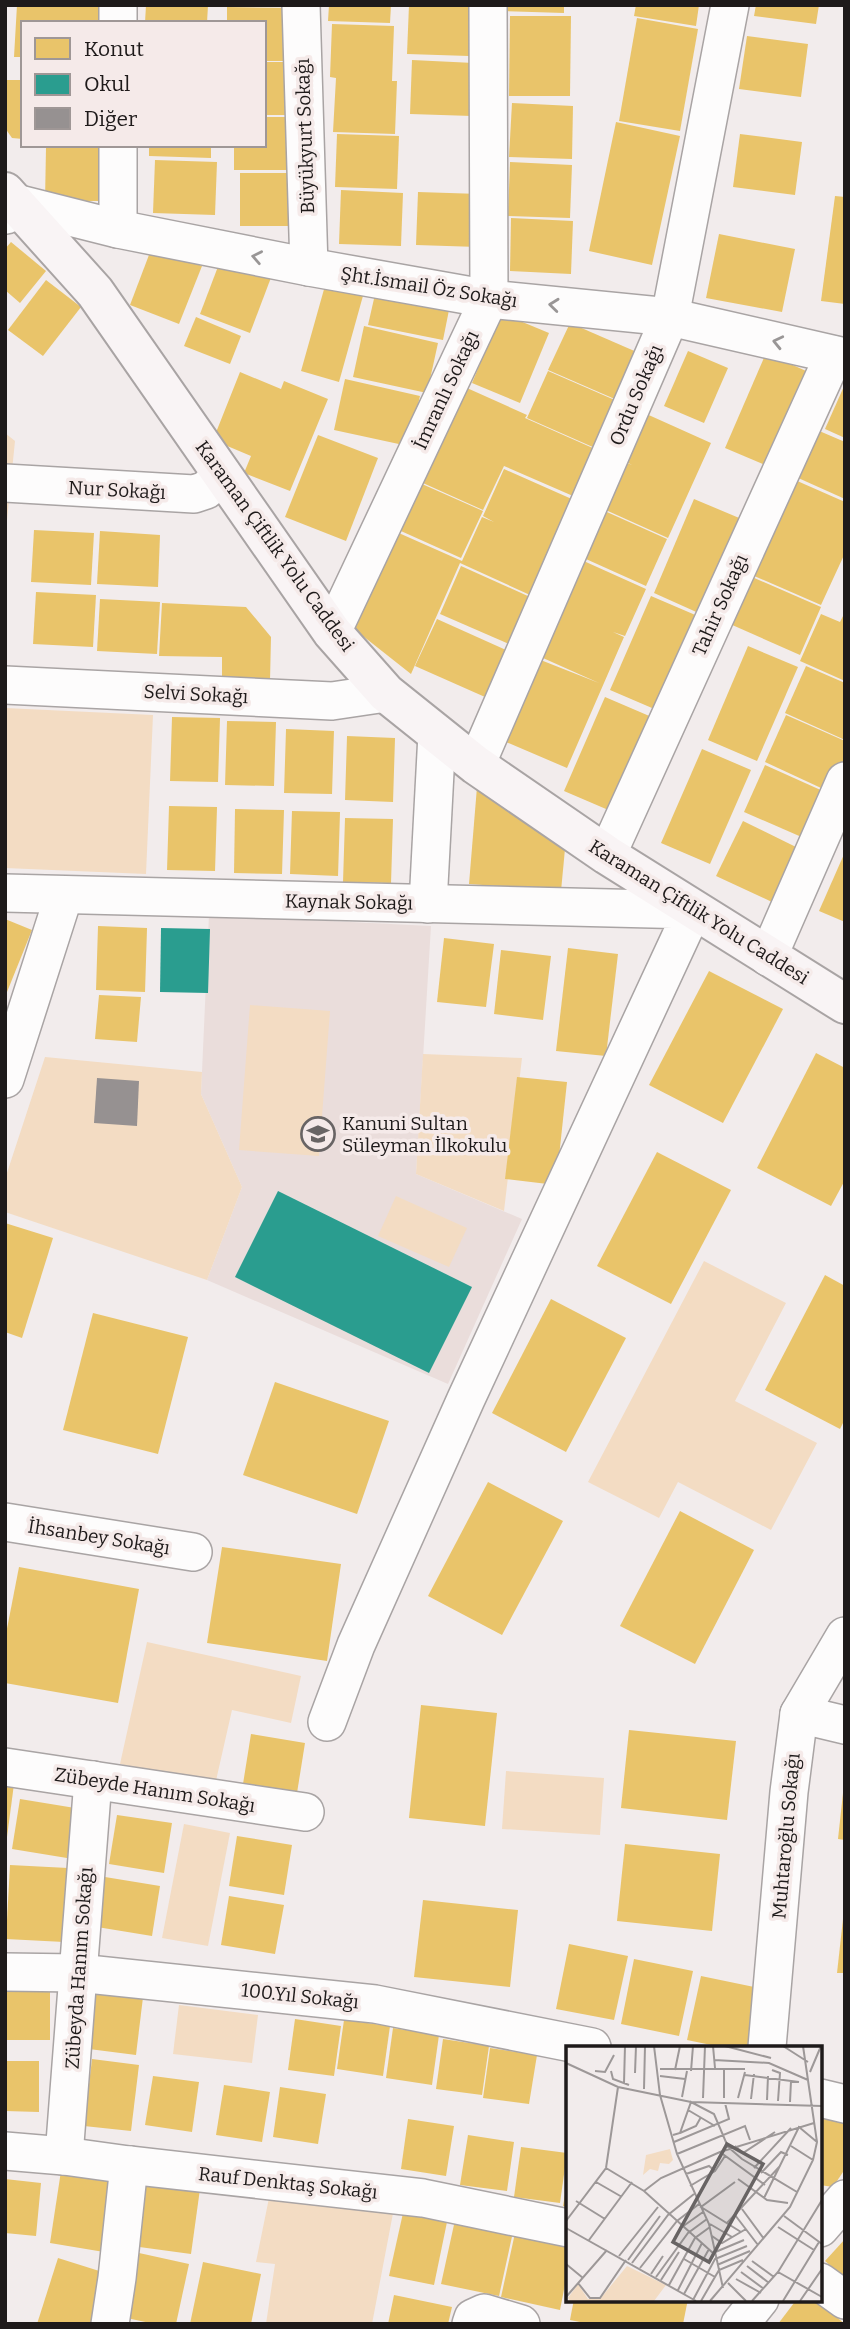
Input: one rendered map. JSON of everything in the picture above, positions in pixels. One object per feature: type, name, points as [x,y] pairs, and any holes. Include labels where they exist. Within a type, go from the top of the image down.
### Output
[{"type":"street","name":"Büyükyurt Sokağı","points":[[301,5],[309,267]]},
{"type":"street","name":"İmranlı Sokağı","points":[[332,632],[489,299],[488,5]]},
{"type":"street","name":"Ordu Sokağı","points":[[476,765],[670,317],[730,5]]},
{"type":"street","points":[[118,147],[118,229]]},
{"type":"street","name":"Şht.İsmail Öz Sokağı","points":[[9,204],[309,267],[489,299],[670,317],[839,356]]},
{"type":"street","name":"Karaman Çiftlik Yolu Caddesi","points":[[9,204],[95,292],[332,632],[386,693],[476,765],[607,855],[845,1004]]},
{"type":"street","name":"Tahir Sokağı","points":[[607,855],[839,356]]},
{"type":"street","name":"Nur Sokağı","points":[[5,483],[194,494],[206,490],[222,474]]},
{"type":"street","name":"Selvi Sokağı","points":[[5,685],[332,701],[386,693]]},
{"type":"street","points":[[428,904],[438,734]]},
{"type":"street","points":[[768,957],[845,781]]},
{"type":"street","name":"Kaynak Sokağı","points":[[5,893],[693,910]]},
{"type":"street","points":[[5,1079],[64,895]]},
{"type":"street","points":[[327,1722],[356,1645],[455,1423],[693,910]]},
{"type":"street","name":"İhsanbey Sokağı","points":[[5,1522],[194,1552]]},
{"type":"street","name":"Muhtaroğlu Sokağı","points":[[767,2046],[789,1792],[799,1714],[845,1636]]},
{"type":"street","points":[[799,1714],[845,1725]]},
{"type":"street","name":"Zübeyde Hanım Sokağı","points":[[5,1768],[305,1812]]},
{"type":"street","name":"Zübeyda Hanım Sokağı","points":[[64,2156],[93,1780]]},
{"type":"street","name":"100.Yıl Sokağı","points":[[5,1972],[78,1973],[375,2004],[587,2046]]},
{"type":"street","points":[[822,2098],[845,2104]]},
{"type":"street","name":"Rauf Denktaş Sokağı","points":[[5,2151],[423,2198],[566,2228]]},
{"type":"street","points":[[110,2324],[130,2165]]},
{"type":"street","points":[[822,2226],[845,2199]]},
{"type":"street","points":[[822,2283],[845,2300]]},
{"type":"street","points":[[740,2324],[759,2301]]},
{"type":"street","points":[[471,2324],[473,2318],[484,2313],[521,2324]]},
{"type":"shaded area","points":[[5,433],[15,441],[5,540]]},
{"type":"shaded area","points":[[5,708],[153,715],[146,874],[5,868]]},
{"type":"shaded area","name":"Kanuni Sultan Süleyman İlkokulu","points":[[209,915],[431,926],[416,1174],[522,1219],[448,1384],[207,1280],[242,1187],[201,1094]]},
{"type":"shaded area","points":[[250,1005],[330,1011],[319,1156],[239,1150]]},
{"type":"shaded area","points":[[423,1054],[522,1058],[504,1211],[416,1174]]},
{"type":"shaded area","points":[[45,1057],[202,1072],[201,1094],[242,1187],[207,1280],[5,1212],[5,1179]]},
{"type":"shaded area","points":[[396,1196],[467,1228],[449,1267],[378,1236]]},
{"type":"shaded area","points":[[704,1261],[786,1303],[735,1401],[817,1443],[771,1530],[678,1482],[659,1518],[588,1482]]},
{"type":"shaded area","points":[[147,1642],[301,1676],[291,1723],[232,1710],[215,1785],[120,1764]]},
{"type":"shaded area","points":[[506,1771],[604,1778],[600,1835],[502,1829]]},
{"type":"shaded area","points":[[184,1824],[230,1833],[208,1946],[162,1938]]},
{"type":"shaded area","points":[[179,2005],[258,2015],[252,2063],[173,2054]]},
{"type":"shaded area","points":[[269,2198],[394,2208],[372,2324],[266,2324],[275,2264],[256,2262]]},
{"type":"building: Konut","points":[[17,5],[110,5],[109,21],[21,21],[21,57],[14,57]]},
{"type":"building: Konut","points":[[146,5],[208,5],[207,21],[145,21]]},
{"type":"building: Konut","points":[[329,5],[391,5],[390,23],[328,21]]},
{"type":"building: Konut","points":[[409,5],[470,5],[469,56],[407,54]]},
{"type":"building: Konut","points":[[502,5],[564,5],[564,13],[501,11]]},
{"type":"building: Konut","points":[[636,5],[699,5],[696,26],[634,16]]},
{"type":"building: Konut","points":[[756,5],[819,5],[816,24],[754,16]]},
{"type":"building: Konut","points":[[227,7],[289,8],[288,61],[266,61],[266,21],[227,21]]},
{"type":"building: Konut","points":[[510,16],[571,16],[570,96],[509,96]]},
{"type":"building: Konut","points":[[637,18],[698,29],[680,131],[619,121]]},
{"type":"building: Konut","points":[[332,24],[394,26],[392,81],[397,81],[395,134],[333,132],[336,78],[330,77]]},
{"type":"building: Konut","points":[[747,36],[808,44],[801,97],[739,89]]},
{"type":"building: Konut","points":[[412,60],[474,63],[472,116],[410,114]]},
{"type":"building: Konut","points":[[266,62],[293,62],[293,115],[266,115]]},
{"type":"building: Konut","points":[[5,80],[21,80],[21,139],[12,138],[5,128]]},
{"type":"building: Konut","points":[[512,103],[573,106],[572,159],[509,157]]},
{"type":"building: Konut","points":[[266,117],[296,117],[296,170],[234,170],[234,147],[266,147]]},
{"type":"building: Konut","points":[[616,122],[680,136],[652,265],[589,251]]},
{"type":"building: Konut","points":[[337,134],[399,136],[397,189],[335,187]]},
{"type":"building: Konut","points":[[740,134],[802,142],[795,195],[733,187]]},
{"type":"building: Konut","points":[[149,147],[211,147],[211,158],[149,156]]},
{"type":"building: Konut","points":[[46,148],[108,148],[108,201],[45,201]]},
{"type":"building: Konut","points":[[155,160],[217,162],[215,215],[153,213]]},
{"type":"building: Konut","points":[[510,162],[572,165],[570,218],[508,216]]},
{"type":"building: Konut","points":[[240,173],[302,173],[302,226],[240,226]]},
{"type":"building: Konut","points":[[341,190],[403,193],[401,246],[339,244]]},
{"type":"building: Konut","points":[[418,192],[480,194],[478,247],[416,245]]},
{"type":"building: Konut","points":[[835,196],[845,197],[845,304],[821,301]]},
{"type":"building: Konut","points":[[511,218],[573,221],[571,274],[510,271]]},
{"type":"building: Konut","points":[[719,234],[795,249],[782,312],[706,298]]},
{"type":"building: Konut","points":[[11,242],[46,271],[20,303],[5,290],[5,249]]},
{"type":"building: Konut","points":[[152,247],[202,266],[179,324],[130,305]]},
{"type":"building: Konut","points":[[222,256],[272,275],[250,333],[200,314]]},
{"type":"building: Konut","points":[[328,275],[366,285],[339,382],[301,371]]},
{"type":"building: Konut","points":[[46,280],[81,307],[43,356],[8,330]]},
{"type":"building: Konut","points":[[376,290],[450,305],[443,340],[368,325]]},
{"type":"building: Konut","points":[[501,313],[549,333],[520,403],[472,383]]},
{"type":"building: Konut","points":[[196,317],[241,336],[230,364],[184,346]]},
{"type":"building: Konut","points":[[570,323],[639,353],[617,400],[548,370]]},
{"type":"building: Konut","points":[[364,326],[438,343],[427,393],[353,377]]},
{"type":"building: Konut","points":[[688,351],[728,368],[704,423],[664,406]]},
{"type":"building: Konut","points":[[766,353],[815,375],[775,469],[725,448]]},
{"type":"building: Konut","points":[[548,371],[617,401],[595,448],[527,418]]},
{"type":"building: Konut","points":[[240,372],[281,389],[284,381],[328,399],[290,491],[244,473],[251,456],[213,440]]},
{"type":"building: Konut","points":[[345,379],[420,396],[408,446],[334,430]]},
{"type":"building: Konut","points":[[458,384],[595,449],[573,496],[504,466],[483,510],[414,479]]},
{"type":"building: Konut","points":[[845,384],[845,438],[825,429]]},
{"type":"building: Konut","points":[[642,412],[711,443],[668,538],[599,507],[620,460],[632,465],[621,459]]},
{"type":"building: Konut","points":[[817,430],[845,442],[845,499],[796,477]]},
{"type":"building: Konut","points":[[318,435],[378,458],[346,541],[285,517]]},
{"type":"building: Konut","points":[[504,469],[574,500],[530,595],[460,563],[411,674],[349,625],[392,530],[462,561],[482,517],[494,522],[483,516]]},
{"type":"building: Konut","points":[[413,480],[483,511],[461,558],[392,527]]},
{"type":"building: Konut","points":[[795,480],[845,502],[845,553],[821,605],[752,575]]},
{"type":"building: Konut","points":[[694,499],[744,520],[703,615],[654,593]]},
{"type":"building: Konut","points":[[598,508],[667,539],[646,586],[577,555]]},
{"type":"building: Konut","points":[[34,530],[94,533],[91,585],[31,582]]},
{"type":"building: Konut","points":[[100,531],[160,535],[158,587],[97,584]]},
{"type":"building: Konut","points":[[577,558],[646,589],[625,636],[613,632],[624,637],[567,768],[499,739],[533,657],[599,683],[534,654]]},
{"type":"building: Konut","points":[[461,566],[530,597],[509,644],[440,614]]},
{"type":"building: Konut","points":[[752,577],[821,607],[800,655],[730,624]]},
{"type":"building: Konut","points":[[36,592],[96,595],[93,647],[33,644]]},
{"type":"building: Konut","points":[[651,596],[700,617],[659,711],[610,690]]},
{"type":"building: Konut","points":[[100,599],[160,602],[157,654],[97,651]]},
{"type":"building: Konut","points":[[162,603],[246,607],[271,637],[270,681],[222,681],[222,657],[159,656]]},
{"type":"building: Konut","points":[[845,612],[845,681],[800,661],[821,614],[840,622]]},
{"type":"building: Konut","points":[[437,619],[506,650],[485,697],[415,666]]},
{"type":"building: Konut","points":[[748,646],[798,667],[757,761],[708,740]]},
{"type":"building: Konut","points":[[806,666],[845,683],[845,740],[785,713]]},
{"type":"building: Konut","points":[[605,697],[654,718],[613,812],[564,791]]},
{"type":"building: Konut","points":[[786,715],[845,741],[845,769],[834,794],[765,762]]},
{"type":"building: Konut","points":[[172,717],[220,718],[218,782],[170,781]]},
{"type":"building: Konut","points":[[227,721],[276,722],[274,786],[225,785]]},
{"type":"building: Konut","points":[[286,729],[334,731],[332,794],[284,793]]},
{"type":"building: Konut","points":[[347,736],[395,738],[393,802],[345,800]]},
{"type":"building: Konut","points":[[702,749],[751,770],[710,864],[661,843]]},
{"type":"building: Konut","points":[[765,765],[834,796],[813,842],[744,812]]},
{"type":"building: Konut","points":[[477,787],[565,849],[561,891],[469,884]]},
{"type":"building: Konut","points":[[169,806],[217,807],[215,871],[167,870]]},
{"type":"building: Konut","points":[[235,809],[284,810],[282,874],[234,873]]},
{"type":"building: Konut","points":[[292,811],[340,812],[338,876],[290,874]]},
{"type":"building: Konut","points":[[345,818],[393,819],[391,883],[343,882]]},
{"type":"building: Konut","points":[[743,821],[798,848],[772,902],[716,876]]},
{"type":"building: Konut","points":[[845,852],[845,922],[819,911]]},
{"type":"building: Konut","points":[[5,919],[32,930],[7,992],[5,991]]},
{"type":"building: Konut","points":[[98,926],[147,928],[145,992],[96,990]]},
{"type":"building: Konut","points":[[444,938],[494,944],[486,1007],[437,1002]]},
{"type":"building: Konut","points":[[568,948],[618,954],[606,1056],[556,1051]]},
{"type":"building: Konut","points":[[501,950],[551,956],[543,1020],[494,1014]]},
{"type":"building: Konut","points":[[709,971],[783,1009],[723,1123],[649,1085]]},
{"type":"building: Konut","points":[[99,995],[141,997],[137,1042],[95,1039]]},
{"type":"building: Konut","points":[[816,1053],[845,1068],[845,1180],[831,1206],[757,1168]]},
{"type":"building: Konut","points":[[517,1077],[567,1082],[556,1185],[505,1179]]},
{"type":"building: Konut","points":[[657,1152],[731,1190],[671,1304],[597,1266]]},
{"type":"building: Konut","points":[[5,1223],[53,1238],[22,1338],[5,1332]]},
{"type":"building: Konut","points":[[825,1275],[845,1286],[845,1419],[840,1429],[765,1390]]},
{"type":"building: Konut","points":[[551,1299],[626,1338],[566,1452],[492,1413]]},
{"type":"building: Konut","points":[[93,1313],[188,1337],[158,1454],[63,1430]]},
{"type":"building: Konut","points":[[275,1382],[389,1421],[357,1514],[243,1475]]},
{"type":"building: Konut","points":[[488,1482],[563,1521],[502,1635],[428,1596]]},
{"type":"building: Konut","points":[[680,1511],[754,1550],[695,1664],[620,1626]]},
{"type":"building: Konut","points":[[222,1547],[341,1564],[327,1661],[207,1643]]},
{"type":"building: Konut","points":[[19,1567],[139,1589],[118,1703],[5,1683],[5,1639]]},
{"type":"building: Konut","points":[[421,1705],[497,1713],[485,1826],[409,1818]]},
{"type":"building: Konut","points":[[629,1730],[736,1741],[727,1820],[621,1808]]},
{"type":"building: Konut","points":[[251,1734],[305,1743],[297,1793],[243,1784]]},
{"type":"building: Konut","points":[[5,1783],[14,1784],[7,1837],[5,1837]]},
{"type":"building: Konut","points":[[845,1793],[845,1840],[838,1839]]},
{"type":"building: Konut","points":[[20,1799],[75,1808],[67,1858],[12,1849]]},
{"type":"building: Konut","points":[[117,1815],[172,1823],[164,1873],[109,1864]]},
{"type":"building: Konut","points":[[237,1836],[292,1845],[284,1895],[229,1886]]},
{"type":"building: Konut","points":[[625,1844],[720,1854],[712,1931],[617,1921]]},
{"type":"building: Konut","points":[[10,1865],[68,1868],[64,1942],[6,1939]]},
{"type":"building: Konut","points":[[105,1877],[160,1886],[152,1936],[97,1927]]},
{"type":"building: Konut","points":[[229,1896],[284,1905],[275,1954],[221,1945]]},
{"type":"building: Konut","points":[[423,1900],[518,1910],[510,1987],[414,1977]]},
{"type":"building: Konut","points":[[843,1919],[845,1973],[837,1973]]},
{"type":"building: Konut","points":[[569,1944],[628,1956],[614,2020],[556,2009]]},
{"type":"building: Konut","points":[[634,1959],[693,1971],[679,2036],[621,2024]]},
{"type":"building: Konut","points":[[701,1976],[759,1988],[747,2046],[716,2046],[687,2040]]},
{"type":"building: Konut","points":[[97,1983],[144,1989],[136,2055],[89,2049]]},
{"type":"building: Konut","points":[[5,1990],[50,1990],[50,2040],[5,2040]]},
{"type":"building: Konut","points":[[295,2019],[341,2026],[334,2076],[288,2070]]},
{"type":"building: Konut","points":[[344,2020],[390,2026],[383,2076],[337,2069]]},
{"type":"building: Konut","points":[[393,2028],[439,2035],[432,2085],[386,2078]]},
{"type":"building: Konut","points":[[443,2039],[489,2046],[482,2095],[436,2089]]},
{"type":"building: Konut","points":[[490,2048],[537,2055],[529,2104],[483,2098]]},
{"type":"building: Konut","points":[[92,2059],[139,2065],[131,2131],[84,2126]]},
{"type":"building: Konut","points":[[5,2061],[39,2061],[39,2112],[5,2111]]},
{"type":"building: Konut","points":[[153,2076],[199,2082],[192,2132],[145,2125]]},
{"type":"building: Konut","points":[[224,2085],[270,2092],[262,2142],[216,2135]]},
{"type":"building: Konut","points":[[280,2087],[326,2094],[318,2144],[273,2137]]},
{"type":"building: Konut","points":[[822,2113],[845,2118],[845,2169],[833,2187],[822,2185]]},
{"type":"building: Konut","points":[[408,2119],[454,2126],[446,2176],[401,2169]]},
{"type":"building: Konut","points":[[468,2135],[514,2142],[507,2191],[460,2185]]},
{"type":"building: Konut","points":[[521,2147],[566,2153],[560,2203],[514,2197]]},
{"type":"building: Konut","points":[[61,2171],[116,2179],[104,2252],[50,2243]]},
{"type":"building: Konut","points":[[5,2179],[41,2183],[36,2236],[5,2233]]},
{"type":"building: Konut","points":[[141,2181],[200,2189],[191,2254],[132,2246]]},
{"type":"building: Konut","points":[[403,2213],[447,2222],[434,2285],[389,2276]]},
{"type":"building: Konut","points":[[455,2220],[513,2232],[499,2296],[441,2284]]},
{"type":"building: Konut","points":[[515,2233],[566,2244],[566,2279],[560,2310],[501,2297]]},
{"type":"building: Konut","points":[[845,2239],[845,2278],[825,2261]]},
{"type":"building: Konut","points":[[130,2251],[189,2264],[176,2324],[155,2324],[117,2316]]},
{"type":"building: Konut","points":[[58,2258],[112,2275],[97,2324],[37,2324]]},
{"type":"building: Konut","points":[[203,2262],[261,2274],[251,2324],[190,2324]]},
{"type":"building: Konut","points":[[394,2295],[452,2307],[448,2324],[388,2324]]},
{"type":"building: Konut","points":[[574,2301],[688,2301],[683,2324],[590,2324],[570,2320]]},
{"type":"building: Konut","points":[[795,2301],[816,2301],[845,2324],[778,2324]]},
{"type":"building: Okul","points":[[161,928],[210,929],[208,993],[160,992]]},
{"type":"building: Okul","points":[[278,1191],[472,1287],[429,1373],[235,1277]]},
{"type":"building: Diğer","points":[[97,1078],[139,1081],[137,1126],[94,1123]]},
{"type":"place","name":"Kanuni Sultan Süleyman İlkokulu","points":[[318,1134]]}]
